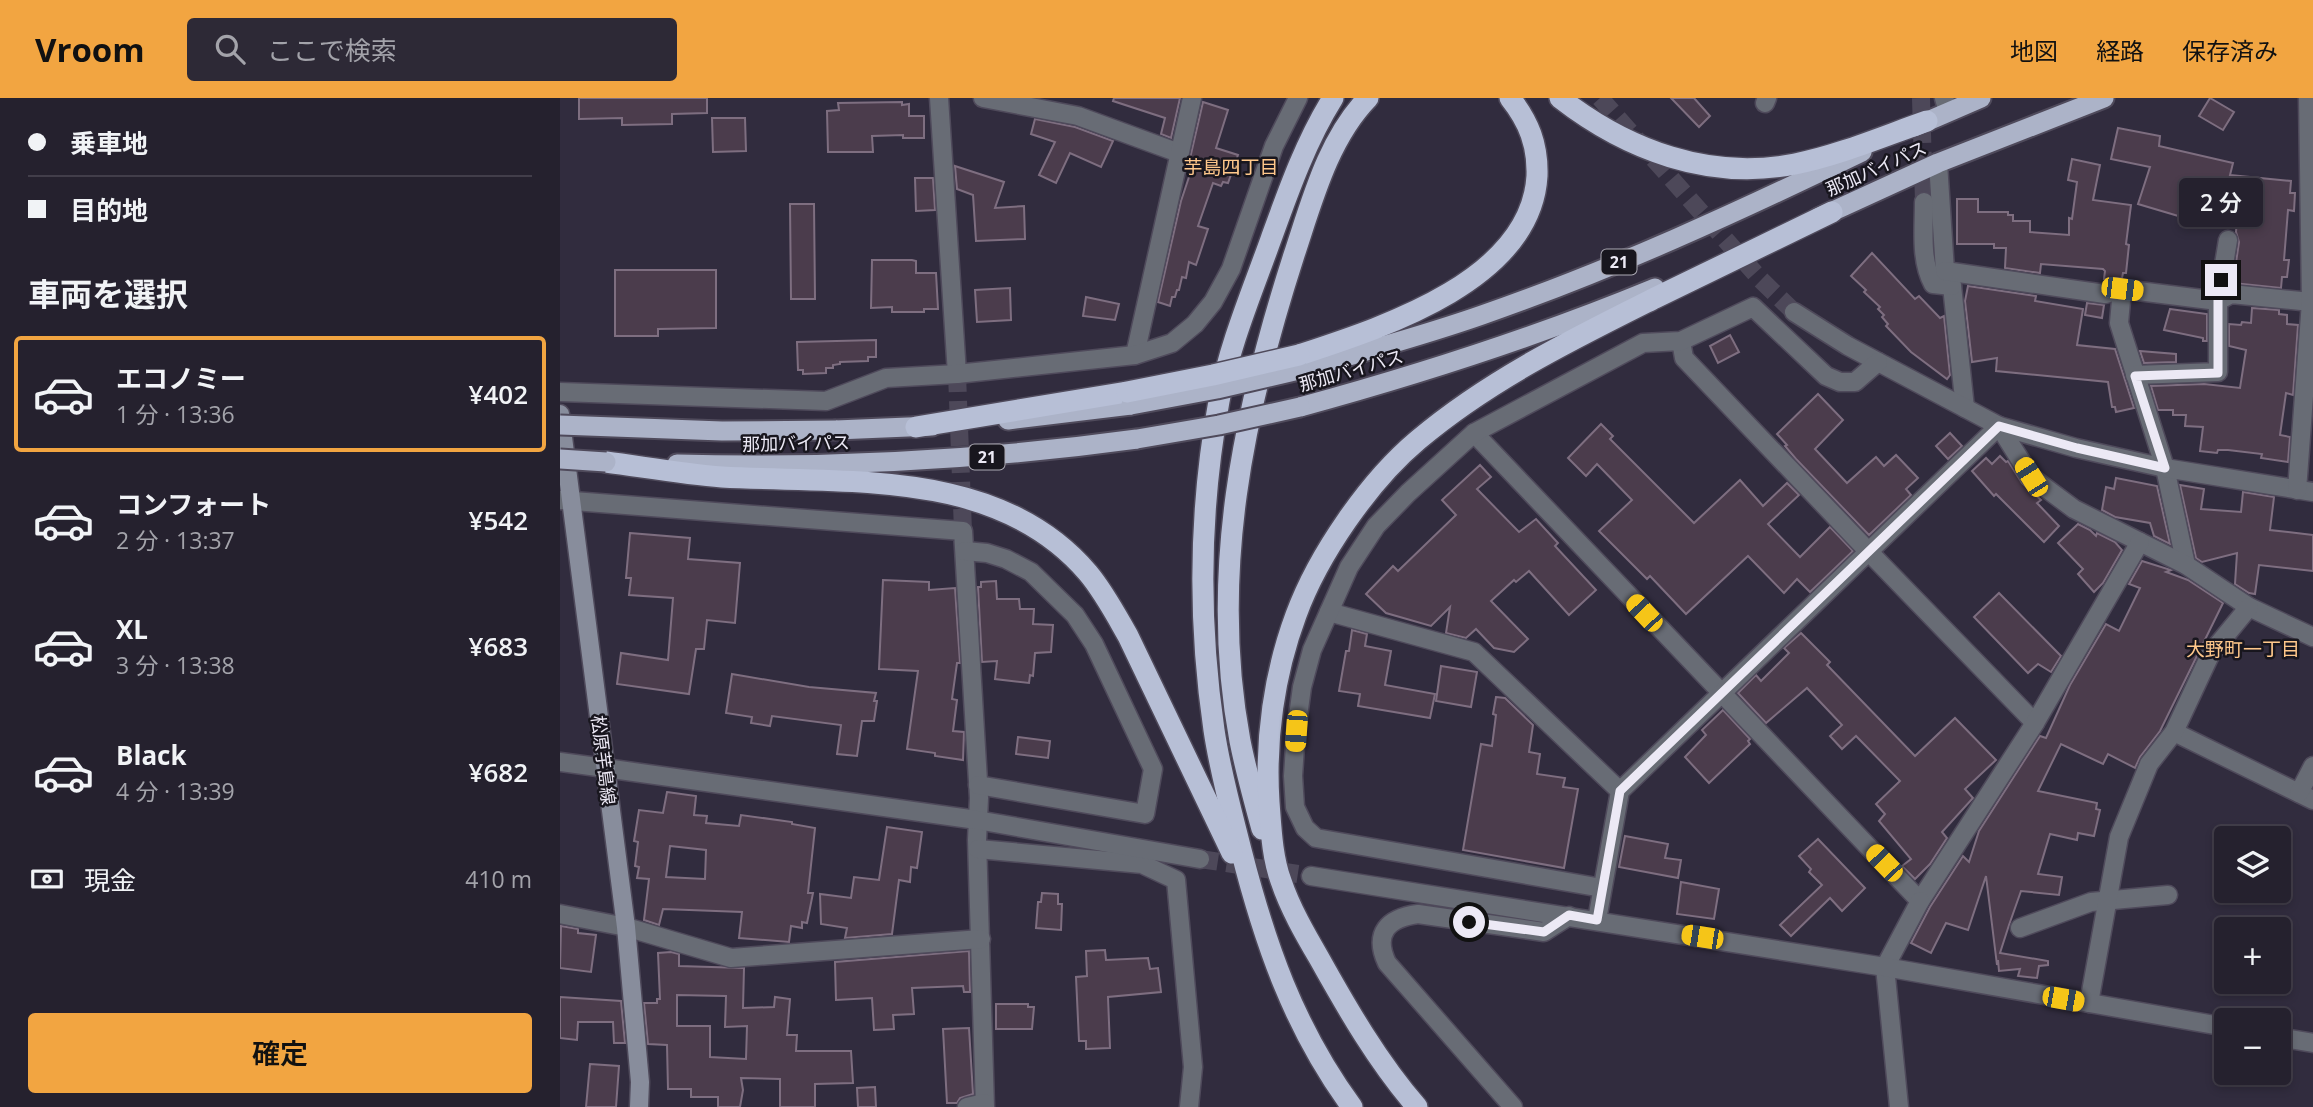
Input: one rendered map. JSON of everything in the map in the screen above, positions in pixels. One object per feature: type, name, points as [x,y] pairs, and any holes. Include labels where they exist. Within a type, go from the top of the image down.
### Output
[{"type":"highway","points":[[1333,98],[1321,117],[1278,220],[1233,346],[1219,398],[1206,503],[1203,565],[1208,679],[1224,783],[1252,896],[1271,952],[1304,1031],[1332,1080],[1352,1107]]},
{"type":"highway","points":[[1368,98],[1340,134],[1309,210],[1266,343],[1242,445],[1235,489],[1229,585],[1229,639],[1240,740],[1249,784],[1280,880],[1333,984],[1397,1084],[1417,1107]]},
{"type":"highway","points":[[916,427],[1129,398],[1213,375],[1299,362],[1421,309],[1466,283],[1502,250],[1529,211],[1536,187],[1537,162],[1533,137],[1524,115],[1510,98]]},
{"type":"highway","points":[[1560,98],[1577,112],[1634,145],[1696,165],[1728,168],[1793,165],[1831,155],[1927,121]]},
{"type":"highway","name":"那加バイパス","points":[[1299,362],[1443,327],[1568,283],[1751,205],[1927,121],[1946,105],[1981,98]]},
{"type":"highway","name":"那加バイパス","points":[[835,472],[1056,450],[1219,425],[1300,407],[1443,366],[1590,315],[1832,212],[1938,163],[2104,98]]},
{"type":"highway","points":[[1280,880],[1271,830],[1269,748],[1283,655],[1296,612],[1320,565],[1346,522],[1378,480],[1416,442],[1463,405],[1516,371],[1592,329],[1832,212]]},
{"type":"highway","name":"那加バイパス","points":[[560,425],[722,431],[916,427]]},
{"type":"highway","points":[[560,459],[606,462],[721,477],[835,472],[968,499],[1004,512],[1039,531],[1088,573],[1128,636],[1252,896]]},
{"type":"main road","name":"松原芋島線","points":[[560,414],[566,500],[626,927],[640,1082],[639,1107]]},
{"type":"street","points":[[939,98],[957,374]]},
{"type":"street","points":[[983,98],[1078,116],[1179,153]]},
{"type":"street","points":[[1135,355],[1192,98]]},
{"type":"street","points":[[560,393],[825,401],[886,378],[957,374],[1135,355],[1172,343],[1195,324],[1213,302],[1231,269],[1274,146],[1298,98]]},
{"type":"street","points":[[1794,312],[1848,346],[1999,426],[2077,448],[2165,468],[2305,491],[2311,302],[2309,102]]},
{"type":"street","points":[[1938,163],[1948,279],[1965,408]]},
{"type":"street","points":[[1924,202],[1925,259],[1933,284],[1948,279],[2105,294],[2122,289],[2218,300],[2231,294],[2311,302]]},
{"type":"street","points":[[2135,376],[2218,373],[2218,300],[2228,240]]},
{"type":"street","points":[[2122,289],[2119,323],[2165,468],[2186,565]]},
{"type":"street","points":[[1602,888],[1316,838],[1305,828],[1295,807],[1293,776],[1302,687],[1312,650],[1349,567],[1376,526],[1474,433],[1643,343],[1681,341],[1753,307],[1826,376],[1840,382],[1855,382],[1878,362]]},
{"type":"street","points":[[1681,341],[1684,358],[2035,723]]},
{"type":"street","points":[[1597,920],[1620,791],[1999,426]]},
{"type":"street","points":[[1999,426],[2031,477],[2074,509],[2186,565],[2249,607],[2313,637]]},
{"type":"street","points":[[1474,433],[1920,901]]},
{"type":"street","points":[[566,500],[963,531],[978,785],[981,939],[978,1106]]},
{"type":"street","points":[[1899,1107],[1885,967],[1920,901],[2035,723],[2140,542]]},
{"type":"street","points":[[965,551],[1006,559],[1031,572],[1075,615],[1094,644],[1153,769],[1145,814],[978,785]]},
{"type":"street","points":[[2089,1003],[2119,837],[2149,764],[2174,732],[2211,653],[2249,607]]},
{"type":"street","points":[[1329,611],[1474,652],[1620,791]]},
{"type":"street","points":[[2174,732],[2306,796],[2313,766]]},
{"type":"street","points":[[560,762],[977,820],[1200,859]]},
{"type":"street","points":[[978,849],[1142,864],[1176,880],[1193,1067],[1189,1107]]},
{"type":"street","points":[[1311,876],[1885,967],[2214,1025]]},
{"type":"street","points":[[2020,928],[2091,902],[2168,895]]},
{"type":"street","points":[[560,914],[626,927],[731,958],[981,939]]},
{"type":"street","points":[[1513,1107],[1388,963],[1381,950],[1383,935],[1389,923],[1403,916],[1418,914],[1544,932],[1569,915]]},
{"type":"street","points":[[2291,1039],[2313,1043]]},
{"type":"building","points":[[579,98],[707,98],[707,113],[672,114],[672,124],[622,125],[622,118],[579,119]]},
{"type":"building","points":[[1114,98],[1180,98],[1171,138],[1161,134],[1165,118],[1113,101]]},
{"type":"building","points":[[1671,98],[1694,98],[1710,116],[1699,127]]},
{"type":"building","points":[[2210,98],[2234,112],[2223,130],[2199,116]]},
{"type":"building","points":[[902,102],[902,105],[909,104],[909,116],[924,116],[924,138],[903,138],[903,135],[872,136],[873,152],[828,152],[827,111],[839,110],[838,103]]},
{"type":"building","points":[[1203,102],[1228,110],[1216,148],[1238,155],[1228,183],[1223,182],[1221,186],[1213,183],[1198,226],[1208,229],[1196,265],[1189,262],[1186,278],[1182,277],[1179,290],[1175,297],[1172,297],[1170,306],[1158,302],[1181,201],[1192,168],[1188,167]]},
{"type":"building","points":[[712,118],[745,118],[746,151],[713,152]]},
{"type":"building","points":[[1035,119],[1075,127],[1113,141],[1101,167],[1070,153],[1056,183],[1039,175],[1055,142],[1031,134]]},
{"type":"building","points":[[2118,128],[2160,136],[2159,146],[2233,163],[2230,175],[2291,181],[2290,193],[2295,193],[2294,211],[2288,210],[2284,260],[2289,260],[2287,277],[2282,277],[2281,288],[2233,283],[2239,242],[2236,232],[2238,204],[2200,195],[2195,221],[2138,204],[2150,167],[2111,159]]},
{"type":"building","points":[[2072,159],[2100,165],[2093,200],[2131,205],[2126,244],[2129,245],[2126,273],[2123,273],[2122,278],[2104,279],[2103,269],[2041,264],[2040,273],[2005,268],[2006,248],[1994,248],[1994,244],[1957,244],[1957,199],[1978,199],[1978,212],[2008,212],[2008,215],[2013,215],[2013,221],[2030,221],[2030,232],[2069,235],[2069,218],[2072,219],[2077,182],[2068,180]]},
{"type":"building","points":[[955,166],[1004,182],[995,208],[1024,206],[1025,239],[976,241],[973,195],[957,189]]},
{"type":"building","points":[[915,178],[933,178],[935,210],[916,211]]},
{"type":"building","points":[[790,204],[814,204],[815,299],[791,299]]},
{"type":"building","points":[[1872,253],[1915,299],[1919,296],[1940,318],[1944,316],[1950,375],[1947,379],[1911,352],[1886,326],[1888,324],[1882,317],[1884,315],[1878,309],[1880,307],[1851,276]]},
{"type":"building","points":[[872,260],[912,260],[916,261],[916,273],[936,273],[938,309],[892,312],[892,307],[871,308]]},
{"type":"building","points":[[615,270],[716,270],[716,328],[658,329],[658,336],[615,336]]},
{"type":"building","points":[[1968,286],[2036,296],[2035,301],[2083,309],[2077,345],[2115,349],[2134,408],[2116,412],[2115,407],[2112,407],[2108,382],[1996,371],[1997,358],[1972,362],[1965,301]]},
{"type":"building","points":[[1010,288],[1011,320],[977,322],[975,290]]},
{"type":"building","points":[[1086,297],[1119,304],[1115,320],[1083,316]]},
{"type":"building","points":[[2087,303],[2104,305],[2102,318],[2085,315]]},
{"type":"building","points":[[2252,308],[2279,310],[2279,314],[2287,315],[2287,324],[2298,325],[2293,395],[2286,393],[2280,435],[2290,437],[2288,462],[2261,458],[2262,454],[2228,450],[2218,450],[2217,453],[2200,451],[2203,427],[2185,426],[2186,415],[2173,415],[2173,410],[2158,410],[2151,386],[2204,384],[2240,388],[2246,350],[2229,346],[2229,324],[2251,323]]},
{"type":"building","points":[[2170,309],[2207,314],[2207,341],[2164,330]]},
{"type":"building","points":[[1730,335],[1739,352],[1718,363],[1710,346]]},
{"type":"building","points":[[876,340],[876,357],[868,357],[868,361],[840,362],[833,365],[833,368],[826,368],[826,373],[803,374],[803,370],[798,370],[797,342]]},
{"type":"building","points":[[2140,351],[2176,354],[2176,362],[2144,363]]},
{"type":"building","points":[[1818,394],[1843,420],[1815,449],[1847,483],[1876,457],[1884,466],[1896,455],[1918,478],[1906,489],[1911,495],[1869,535],[1796,459],[1777,434]]},
{"type":"building","points":[[1601,424],[1613,436],[1610,439],[1694,523],[1740,480],[1763,506],[1787,483],[1799,495],[1768,524],[1800,557],[1830,527],[1853,551],[1810,592],[1797,579],[1784,593],[1748,556],[1686,614],[1650,576],[1647,579],[1599,531],[1632,500],[1597,464],[1586,476],[1568,458]]},
{"type":"building","points":[[1950,433],[1962,446],[1948,459],[1936,446]]},
{"type":"building","points":[[2000,456],[2008,461],[2022,483],[2041,500],[2037,503],[2059,526],[2044,542],[1996,494],[1994,496],[1972,471],[1986,458],[1992,464]]},
{"type":"building","points":[[1480,465],[1491,477],[1477,489],[1519,532],[1536,519],[1558,543],[1555,546],[1596,590],[1569,615],[1529,571],[1516,582],[1514,580],[1491,601],[1528,639],[1514,652],[1494,648],[1476,629],[1466,638],[1446,633],[1450,607],[1431,626],[1386,613],[1366,594],[1393,566],[1398,571],[1456,515],[1442,500]]},
{"type":"building","points":[[2116,478],[2157,486],[2170,544],[2154,536],[2150,523],[2115,517],[2102,510],[2106,487],[2114,489]]},
{"type":"building","points":[[2180,485],[2204,489],[2201,509],[2241,512],[2243,492],[2274,497],[2270,530],[2313,535],[2313,571],[2259,565],[2255,594],[2235,584],[2237,553],[2202,562],[2196,558]]},
{"type":"building","points":[[2078,524],[2096,536],[2097,533],[2115,542],[2122,550],[2103,583],[2094,592],[2078,574],[2083,569],[2058,543]]},
{"type":"building","points":[[630,533],[690,538],[688,559],[740,563],[735,623],[707,620],[704,649],[696,649],[689,694],[617,684],[621,653],[668,660],[673,598],[629,595],[631,578],[626,578]]},
{"type":"building","points":[[2142,561],[2171,570],[2166,572],[2188,580],[2223,603],[2160,731],[2135,768],[2108,754],[2103,764],[2061,744],[2038,791],[2097,803],[2096,809],[2100,810],[2094,836],[2078,833],[2077,840],[2050,834],[2038,874],[2062,877],[2059,895],[2021,891],[2009,925],[2000,953],[2048,961],[2048,965],[2039,966],[2037,978],[2018,976],[2020,969],[1999,971],[1986,876],[1968,930],[1946,923],[1931,953],[1911,943],[1930,907],[1963,856],[1969,862],[1979,831],[2040,736],[2046,738],[2070,685],[2106,624],[2119,631],[2140,588],[2129,584]]},
{"type":"building","points":[[883,580],[929,582],[929,590],[955,588],[960,663],[957,663],[952,699],[957,700],[953,731],[964,732],[963,760],[907,749],[918,671],[879,669]]},
{"type":"building","points":[[996,581],[997,599],[1019,599],[1020,609],[1034,609],[1033,624],[1053,625],[1051,652],[1035,653],[1033,676],[1030,675],[1029,683],[995,679],[997,661],[982,662],[978,587],[981,587],[981,582]]},
{"type":"building","points":[[1999,593],[2061,656],[2051,672],[2038,664],[2028,673],[1974,617]]},
{"type":"building","points":[[1352,630],[1367,634],[1365,646],[1391,651],[1385,685],[1435,694],[1430,718],[1358,706],[1360,694],[1339,691]]},
{"type":"building","points":[[1801,633],[1830,662],[1827,665],[1915,756],[1955,718],[1996,760],[1965,789],[1973,798],[1942,832],[1947,838],[1930,864],[1915,879],[1902,866],[1911,859],[1879,821],[1885,814],[1876,804],[1900,781],[1856,736],[1842,749],[1830,736],[1842,725],[1807,688],[1766,723],[1738,693],[1756,675],[1761,681],[1789,653],[1784,648]]},
{"type":"building","points":[[1441,666],[1477,672],[1471,707],[1436,701]]},
{"type":"building","points":[[732,674],[809,687],[876,693],[874,721],[862,721],[857,756],[837,754],[841,725],[772,716],[770,726],[751,723],[752,717],[726,713]]},
{"type":"building","points":[[1496,697],[1505,698],[1533,725],[1529,752],[1540,754],[1537,774],[1565,778],[1563,787],[1578,789],[1564,868],[1463,850],[1481,744],[1492,746]]},
{"type":"building","points":[[1723,710],[1750,739],[1750,744],[1709,783],[1685,757],[1706,735],[1702,730]]},
{"type":"building","points":[[1018,737],[1050,741],[1048,758],[1016,754]]},
{"type":"building","points":[[667,792],[696,796],[694,815],[707,816],[706,823],[739,826],[741,815],[815,828],[808,893],[813,893],[807,923],[802,922],[802,928],[791,926],[789,942],[739,938],[742,912],[663,909],[659,925],[644,920],[649,879],[637,878],[639,867],[635,866],[638,842],[634,841],[639,810],[663,813]],"holes":[[[670,846],[706,850],[705,879],[666,877]]]},
{"type":"building","points":[[887,827],[922,832],[917,868],[911,867],[910,882],[899,880],[892,934],[845,938],[847,928],[821,924],[820,894],[851,898],[854,877],[879,880]]},
{"type":"building","points":[[1625,836],[1668,844],[1665,858],[1681,860],[1678,878],[1619,867]]},
{"type":"building","points":[[1818,839],[1865,888],[1842,911],[1830,898],[1791,936],[1780,925],[1822,885],[1809,872],[1811,869],[1799,856]]},
{"type":"building","points":[[1681,882],[1719,889],[1714,919],[1677,914]]},
{"type":"building","points":[[1042,893],[1058,894],[1058,904],[1062,904],[1061,930],[1036,928],[1038,902],[1041,902]]},
{"type":"building","points":[[561,926],[578,929],[578,933],[596,935],[591,972],[560,968]]},
{"type":"building","points":[[1105,950],[1106,960],[1148,958],[1150,969],[1158,968],[1161,992],[1108,997],[1110,1048],[1086,1049],[1086,1041],[1079,1041],[1076,977],[1087,976],[1086,951]]},
{"type":"building","points":[[969,951],[970,992],[964,992],[963,986],[912,988],[914,1014],[893,1015],[894,1029],[874,1030],[872,998],[836,1000],[835,962]]},
{"type":"building","points":[[658,953],[679,954],[679,966],[744,968],[743,1008],[774,1007],[775,997],[790,999],[787,1035],[797,1035],[796,1051],[851,1051],[853,1083],[815,1084],[815,1107],[780,1107],[780,1079],[741,1078],[743,1090],[740,1107],[718,1107],[718,1097],[691,1097],[691,1089],[668,1089],[667,1045],[648,1044],[644,1003],[657,1003],[657,999],[660,999]],"holes":[[[677,995],[726,996],[725,1027],[747,1026],[746,1059],[710,1057],[710,1026],[677,1026]]]},
{"type":"building","points":[[560,997],[621,1001],[625,1043],[614,1043],[613,1022],[578,1022],[577,1040],[560,1038]]},
{"type":"building","points":[[996,1004],[1028,1004],[1028,1007],[1034,1007],[1032,1029],[996,1029]]},
{"type":"building","points":[[969,1028],[973,1094],[960,1098],[957,1103],[947,1103],[943,1029]]},
{"type":"building","points":[[590,1064],[619,1066],[616,1107],[586,1107]]},
{"type":"building","points":[[875,1087],[876,1107],[858,1107],[857,1088]]},
{"type":"tunnel","points":[[1600,98],[1761,280],[1794,312]]},
{"type":"tunnel","points":[[1921,98],[1924,202]]},
{"type":"tunnel","points":[[957,374],[963,531]]},
{"type":"tunnel","points":[[1200,859],[1311,876]]},
{"type":"district","name":"芋島四丁目","points":[[1231,167]]},
{"type":"district","name":"大野町一丁目","points":[[2243,649]]},
{"type":"route","points":[[1469,922],[1544,932],[1569,915],[1597,920],[1620,791],[1999,426],[2077,448],[2165,468],[2135,376],[2218,373],[2218,300],[2221,280]]}]
